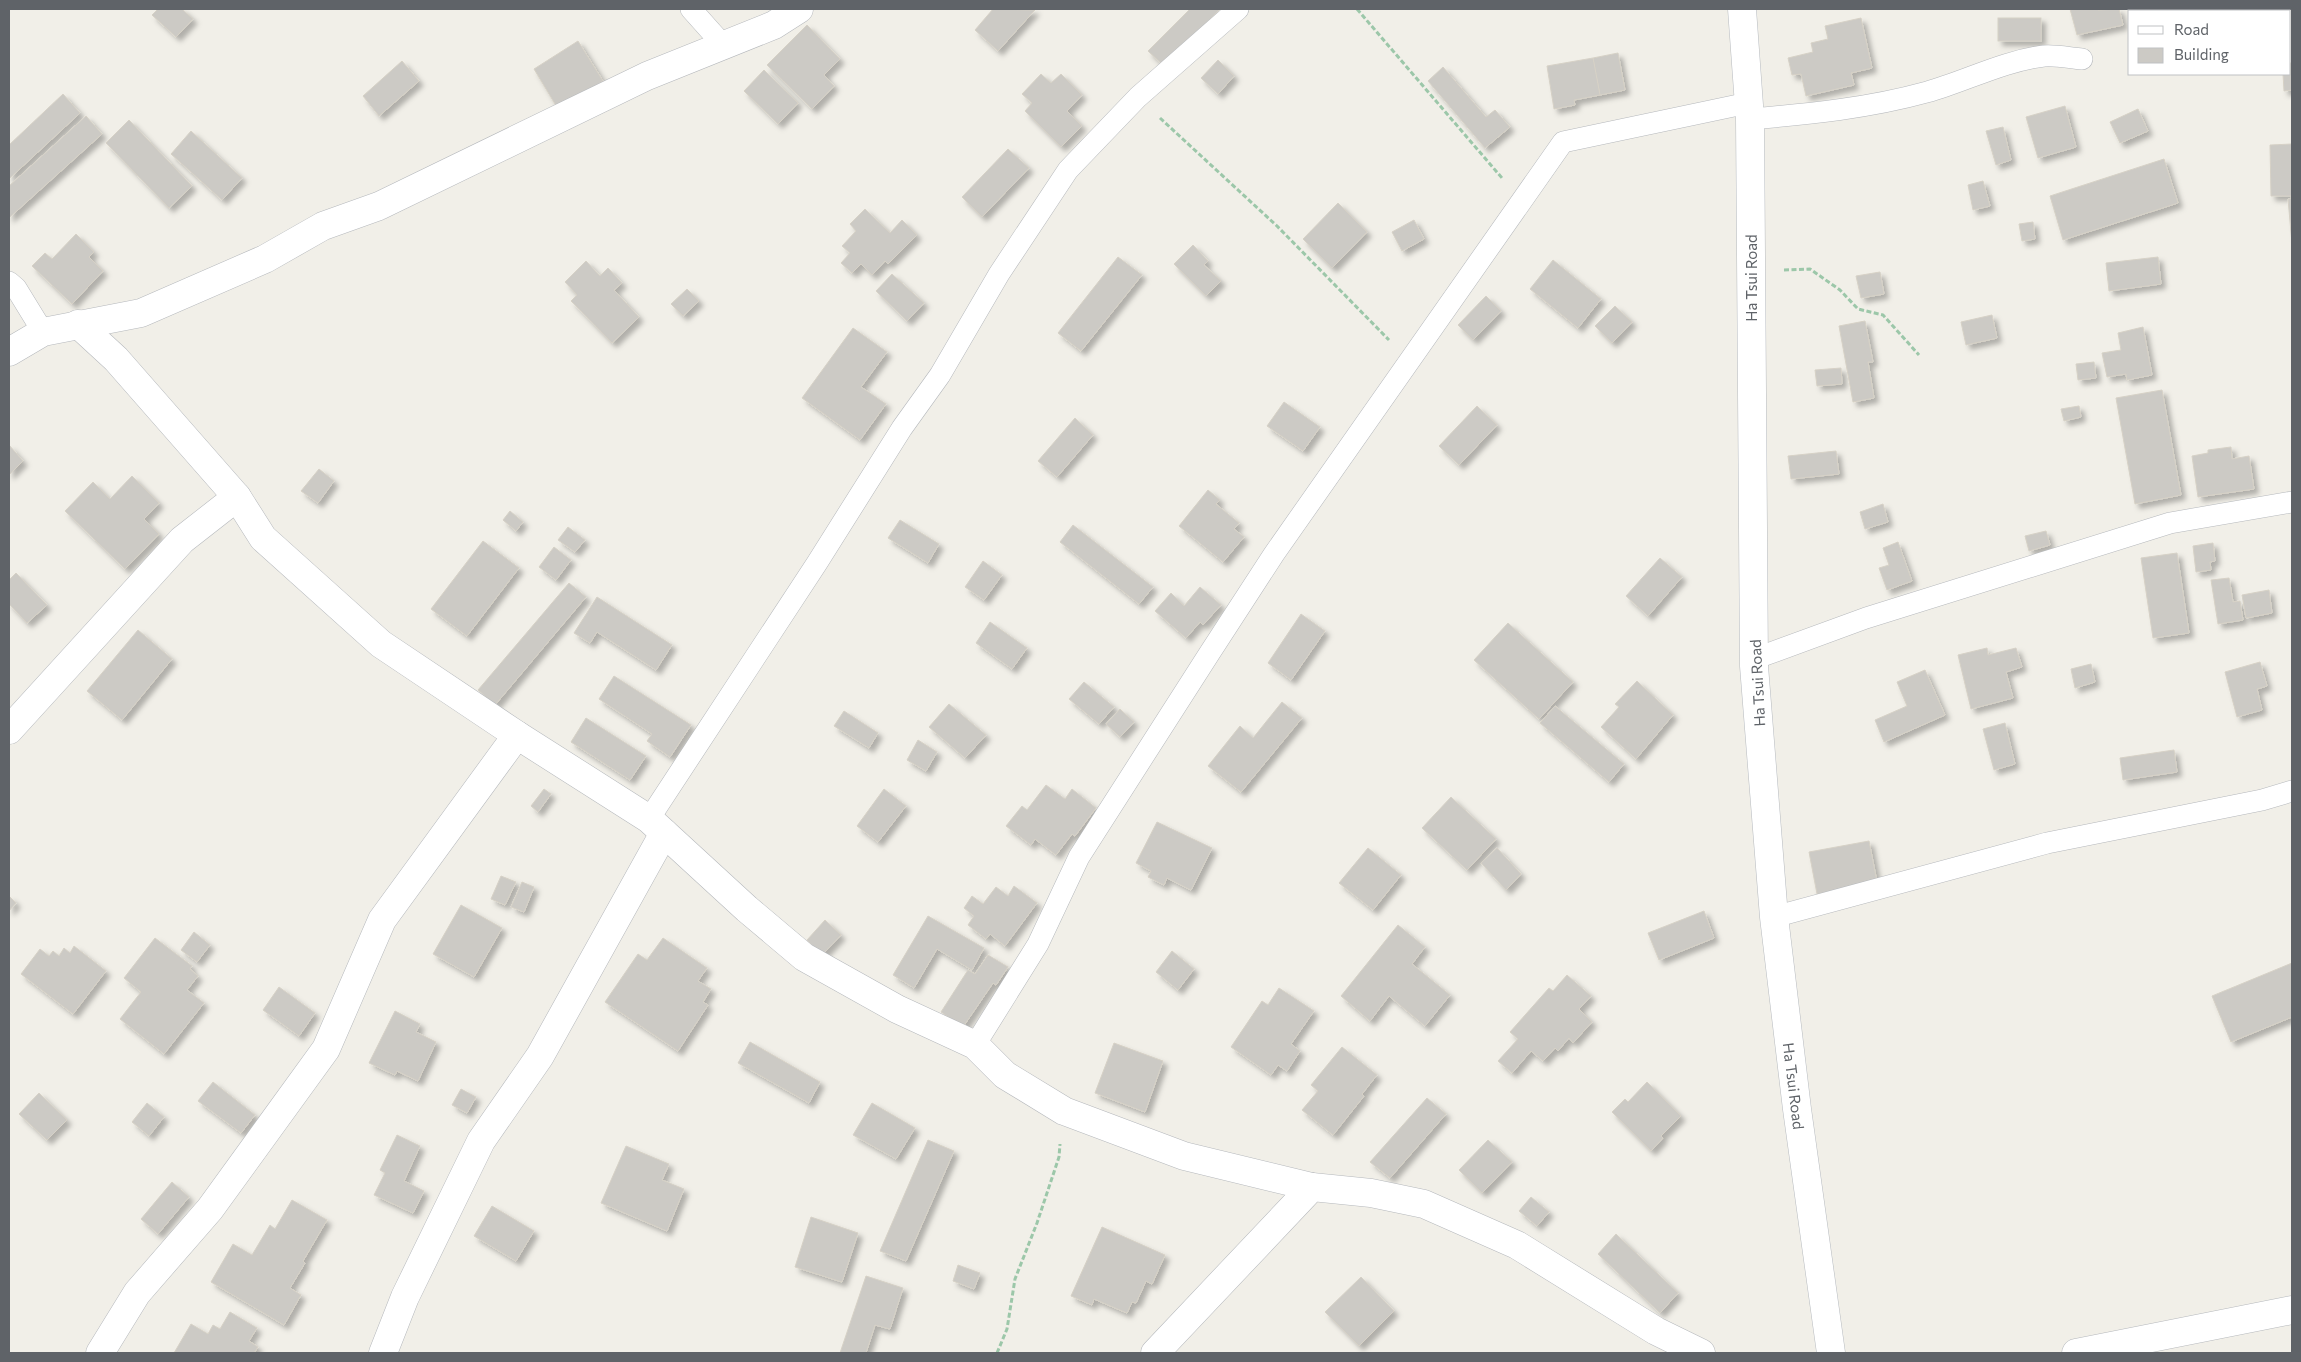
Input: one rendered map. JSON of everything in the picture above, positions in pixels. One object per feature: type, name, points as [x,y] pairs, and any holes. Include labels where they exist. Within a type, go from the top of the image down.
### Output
[{"type":"street","points":[[9,352],[43,332],[141,313],[265,259],[323,226],[379,206],[647,76],[774,25],[798,9]]},
{"type":"street","name":"Ha Tsui Road","points":[[1742,9],[1749,111],[1754,659],[1774,917],[1797,1109],[1831,1353]]},
{"type":"street","points":[[78,324],[116,359],[237,497],[263,538],[381,644],[657,826],[747,909],[804,957],[897,1009],[975,1046],[1005,1075],[1064,1111],[1184,1156],[1312,1187],[1371,1192],[1424,1204],[1517,1245],[1656,1331],[1701,1353]]},
{"type":"street","points":[[9,730],[182,540],[237,497]]},
{"type":"street","points":[[100,1353],[137,1293],[210,1209],[274,1124],[326,1049],[382,920],[518,736]]},
{"type":"street","points":[[383,1353],[405,1297],[481,1141],[540,1056],[657,826]]},
{"type":"street","points":[[1155,1353],[1312,1187]]},
{"type":"street","points":[[2076,1353],[2292,1310]]},
{"type":"lane","points":[[691,9],[724,46]]},
{"type":"lane","points":[[657,826],[902,428],[940,375],[999,274],[1068,170],[1138,97],[1238,9]]},
{"type":"lane","points":[[975,1046],[1038,944],[1084,849],[1274,554],[1410,362],[1520,200],[1563,142],[1749,111],[1813,114],[1862,107],[1928,92],[1985,70],[2045,56],[2082,59]]},
{"type":"lane","points":[[9,282],[16,288],[43,332]]},
{"type":"lane","points":[[1754,659],[1866,618],[2170,523],[2292,502]]},
{"type":"lane","points":[[1774,917],[2047,843],[2262,800],[2292,791]]},
{"type":"path","points":[[1357,9],[1520,200]]},
{"type":"path","points":[[1138,97],[1277,226],[1410,362]]},
{"type":"path","points":[[1751,271],[1810,269],[1840,290],[1858,309],[1883,315],[1919,355]]},
{"type":"path","points":[[997,1353],[1007,1329],[1015,1279],[1038,1223],[1059,1157],[1064,1111]]},
{"type":"building","points":[[158,9],[182,9],[193,19],[176,37],[152,15]]},
{"type":"building","points":[[993,9],[1035,10],[998,51],[975,30]]},
{"type":"building","points":[[1190,9],[1220,9],[1164,66],[1148,51]]},
{"type":"building","points":[[2070,9],[2119,9],[2123,25],[2077,35]]},
{"type":"building","points":[[2163,9],[2209,9],[2186,10]]},
{"type":"building","points":[[1861,18],[1872,68],[1851,73],[1854,85],[1806,96],[1801,74],[1792,75],[1788,58],[1813,52],[1811,43],[1828,39],[1825,26]]},
{"type":"building","points":[[1998,18],[2041,18],[2041,41],[1998,41]]},
{"type":"building","points":[[807,25],[840,59],[824,75],[834,86],[812,109],[767,65]]},
{"type":"building","points":[[578,41],[603,81],[558,109],[534,69]]},
{"type":"building","points":[[1618,53],[1625,90],[1600,95],[1593,58]]},
{"type":"building","points":[[1593,58],[1600,95],[1574,100],[1575,105],[1554,109],[1547,66]]},
{"type":"building","points":[[1218,60],[1234,76],[1218,94],[1201,78]]},
{"type":"building","points":[[402,61],[419,81],[379,116],[363,96]]},
{"type":"building","points":[[2292,63],[2292,90],[2284,91],[2283,75],[2291,75]]},
{"type":"building","points":[[1443,67],[1486,117],[1495,110],[1510,127],[1485,148],[1428,81]]},
{"type":"building","points":[[764,70],[798,103],[778,124],[744,91]]},
{"type":"building","points":[[1041,74],[1051,83],[1061,74],[1082,95],[1067,111],[1082,126],[1061,147],[1025,111],[1032,103],[1022,94]]},
{"type":"building","points":[[63,94],[80,113],[9,179],[9,145]]},
{"type":"building","points":[[2065,106],[2076,147],[2038,158],[2026,117]]},
{"type":"building","points":[[2138,109],[2148,131],[2120,143],[2110,122]]},
{"type":"building","points":[[86,116],[102,134],[9,218],[9,186]]},
{"type":"building","points":[[129,120],[192,186],[169,208],[106,143]]},
{"type":"building","points":[[2003,127],[2011,160],[1996,165],[1986,131]]},
{"type":"building","points":[[191,131],[242,178],[222,200],[171,154]]},
{"type":"building","points":[[2292,144],[2292,196],[2271,196],[2270,145]]},
{"type":"building","points":[[1008,149],[1029,168],[982,217],[962,197]]},
{"type":"building","points":[[2164,159],[2178,203],[2063,240],[2050,196]]},
{"type":"building","points":[[1983,181],[1990,206],[1973,210],[1968,185]]},
{"type":"building","points":[[2292,198],[2292,244],[2288,199]]},
{"type":"building","points":[[1338,203],[1367,232],[1332,268],[1303,239]]},
{"type":"building","points":[[865,209],[890,233],[902,220],[917,235],[888,264],[885,261],[872,275],[861,264],[852,273],[841,263],[850,253],[842,246],[856,231],[850,224]]},
{"type":"building","points":[[1414,220],[1424,239],[1402,251],[1392,232]]},
{"type":"building","points":[[2033,222],[2035,239],[2022,241],[2019,224]]},
{"type":"building","points":[[76,234],[94,252],[89,257],[103,271],[72,304],[32,266],[45,253],[52,259]]},
{"type":"building","points":[[1193,245],[1208,261],[1204,265],[1221,281],[1206,296],[1174,264]]},
{"type":"building","points":[[1118,257],[1142,275],[1081,351],[1058,333]]},
{"type":"building","points":[[2158,257],[2161,284],[2109,291],[2106,263]]},
{"type":"building","points":[[1553,260],[1601,299],[1578,328],[1530,289]]},
{"type":"building","points":[[586,261],[600,276],[608,268],[622,283],[614,290],[639,317],[612,343],[571,301],[577,295],[565,282]]},
{"type":"building","points":[[1880,272],[1884,294],[1861,298],[1856,276]]},
{"type":"building","points":[[892,274],[924,303],[907,321],[876,291]]},
{"type":"building","points":[[687,289],[699,301],[683,316],[671,304]]},
{"type":"building","points":[[1486,296],[1501,311],[1473,340],[1458,325]]},
{"type":"building","points":[[1615,306],[1632,322],[1612,343],[1595,326]]},
{"type":"building","points":[[1992,315],[1997,338],[1966,345],[1961,322]]},
{"type":"building","points":[[1865,321],[1873,362],[1868,362],[1874,398],[1853,402],[1839,326]]},
{"type":"building","points":[[2143,327],[2152,375],[2127,380],[2126,374],[2107,377],[2102,353],[2121,350],[2118,333]]},
{"type":"building","points":[[853,328],[887,352],[861,387],[886,404],[860,440],[802,398]]},
{"type":"building","points":[[2094,362],[2096,378],[2078,380],[2076,364]]},
{"type":"building","points":[[1841,368],[1842,384],[1817,386],[1815,370]]},
{"type":"building","points":[[2162,390],[2181,495],[2135,504],[2116,398]]},
{"type":"building","points":[[1284,402],[1320,427],[1303,451],[1267,426]]},
{"type":"building","points":[[1477,406],[1497,425],[1459,465],[1439,446]]},
{"type":"building","points":[[2079,406],[2081,417],[2064,421],[2061,409]]},
{"type":"building","points":[[1075,418],[1093,435],[1057,477],[1038,461]]},
{"type":"building","points":[[9,445],[23,461],[9,475]]},
{"type":"building","points":[[2231,447],[2232,459],[2249,456],[2254,489],[2198,497],[2192,456],[2208,453],[2208,450]]},
{"type":"building","points":[[1836,451],[1839,474],[1791,479],[1788,456]]},
{"type":"building","points":[[319,469],[334,481],[318,503],[301,491]]},
{"type":"building","points":[[132,476],[159,503],[144,519],[159,534],[125,569],[65,511],[93,482],[110,499]]},
{"type":"building","points":[[1208,490],[1220,500],[1216,504],[1239,523],[1234,529],[1244,537],[1223,562],[1179,526]]},
{"type":"building","points":[[1883,504],[1888,522],[1865,529],[1860,512]]},
{"type":"building","points":[[510,511],[523,522],[516,531],[503,520]]},
{"type":"building","points":[[900,520],[939,544],[928,563],[888,538]]},
{"type":"building","points":[[1073,525],[1153,587],[1139,604],[1060,542]]},
{"type":"building","points":[[568,527],[585,540],[575,552],[558,540]]},
{"type":"building","points":[[2046,531],[2050,545],[2029,551],[2025,536]]},
{"type":"building","points":[[483,541],[519,568],[467,636],[431,609]]},
{"type":"building","points":[[1898,542],[1912,581],[1887,590],[1879,568],[1889,565],[1883,548]]},
{"type":"building","points":[[2213,543],[2215,561],[2210,562],[2211,570],[2196,572],[2193,546]]},
{"type":"building","points":[[554,547],[571,560],[556,580],[539,567]]},
{"type":"building","points":[[2177,553],[2189,633],[2153,638],[2141,558]]},
{"type":"building","points":[[1660,558],[1682,577],[1648,616],[1626,596]]},
{"type":"building","points":[[983,561],[1002,575],[984,600],[965,587]]},
{"type":"building","points":[[16,573],[47,605],[27,623],[9,604],[9,580]]},
{"type":"building","points":[[2229,578],[2233,602],[2240,601],[2243,620],[2218,624],[2211,580]]},
{"type":"building","points":[[569,583],[586,597],[495,705],[478,690]]},
{"type":"building","points":[[1200,587],[1221,605],[1203,625],[1200,622],[1186,638],[1155,611],[1171,593],[1184,606]]},
{"type":"building","points":[[2269,590],[2272,613],[2246,618],[2242,595]]},
{"type":"building","points":[[597,597],[672,645],[656,670],[597,632],[590,643],[574,633]]},
{"type":"building","points":[[1301,614],[1325,631],[1291,680],[1268,663]]},
{"type":"building","points":[[990,622],[1027,648],[1012,669],[976,643]]},
{"type":"building","points":[[1508,623],[1573,682],[1539,719],[1474,660]]},
{"type":"building","points":[[138,630],[172,659],[122,720],[87,691]]},
{"type":"building","points":[[1987,648],[1988,655],[2016,648],[2022,667],[2006,672],[2013,698],[1971,709],[1958,655]]},
{"type":"building","points":[[2260,662],[2267,686],[2257,689],[2262,710],[2237,717],[2225,672]]},
{"type":"building","points":[[2091,664],[2095,682],[2075,688],[2071,669]]},
{"type":"building","points":[[1925,670],[1945,715],[1884,742],[1875,720],[1907,706],[1897,682]]},
{"type":"building","points":[[614,676],[691,725],[670,757],[647,741],[652,734],[599,699]]},
{"type":"building","points":[[1637,681],[1673,715],[1636,759],[1601,727],[1619,707],[1615,704]]},
{"type":"building","points":[[1084,682],[1114,707],[1099,724],[1069,699]]},
{"type":"building","points":[[1282,702],[1302,718],[1241,792],[1208,766],[1240,726],[1253,738]]},
{"type":"building","points":[[949,704],[986,735],[965,758],[929,727]]},
{"type":"building","points":[[1555,706],[1624,764],[1609,782],[1540,723]]},
{"type":"building","points":[[1120,709],[1134,722],[1120,737],[1106,724]]},
{"type":"building","points":[[844,711],[878,733],[869,748],[834,726]]},
{"type":"building","points":[[586,718],[646,756],[630,780],[571,742]]},
{"type":"building","points":[[2005,723],[2015,764],[1994,770],[1983,729]]},
{"type":"building","points":[[918,740],[937,752],[926,771],[907,760]]},
{"type":"building","points":[[2174,750],[2177,772],[2123,780],[2120,758]]},
{"type":"building","points":[[1046,785],[1065,799],[1072,789],[1096,808],[1075,836],[1072,834],[1056,855],[1035,839],[1031,845],[1006,826],[1022,806],[1027,810]]},
{"type":"building","points":[[544,789],[551,794],[538,812],[531,806]]},
{"type":"building","points":[[884,789],[906,806],[878,842],[857,826]]},
{"type":"building","points":[[1451,797],[1496,839],[1467,870],[1422,828]]},
{"type":"building","points":[[1157,822],[1212,848],[1191,890],[1167,878],[1164,885],[1148,877],[1151,871],[1136,863]]},
{"type":"building","points":[[1869,841],[1877,882],[1817,894],[1809,852]]},
{"type":"building","points":[[1368,848],[1401,875],[1373,910],[1339,883]]},
{"type":"building","points":[[1497,848],[1521,874],[1506,890],[1481,863]]},
{"type":"building","points":[[501,876],[516,882],[505,905],[491,899]]},
{"type":"building","points":[[522,882],[534,887],[524,912],[511,907]]},
{"type":"building","points":[[1014,886],[1037,903],[1005,946],[990,934],[986,939],[968,925],[974,916],[964,908],[972,896],[983,904],[996,887],[1008,896]]},
{"type":"building","points":[[9,896],[16,903],[9,911]]},
{"type":"building","points":[[461,905],[502,928],[474,977],[433,954]]},
{"type":"building","points":[[1704,911],[1714,938],[1659,960],[1648,933]]},
{"type":"building","points":[[928,916],[984,948],[972,970],[937,949],[914,988],[893,975]]},
{"type":"building","points":[[825,920],[841,935],[822,955],[807,940]]},
{"type":"building","points":[[1398,925],[1425,947],[1412,964],[1450,995],[1425,1026],[1389,996],[1370,1021],[1341,996]]},
{"type":"building","points":[[194,932],[210,945],[197,962],[181,950]]},
{"type":"building","points":[[155,938],[192,966],[190,969],[198,976],[187,990],[204,1003],[164,1054],[120,1019],[141,992],[124,978]]},
{"type":"building","points":[[663,938],[707,968],[698,981],[711,989],[703,1002],[708,1005],[678,1051],[605,1002],[638,954],[647,960]]},
{"type":"building","points":[[74,946],[106,971],[73,1014],[21,974],[40,949],[49,956],[53,951],[59,956],[64,948],[70,953]]},
{"type":"building","points":[[1172,951],[1194,969],[1178,990],[1156,972]]},
{"type":"building","points":[[988,955],[1008,967],[996,985],[993,983],[963,1027],[941,1012],[968,970],[975,974]]},
{"type":"building","points":[[2292,963],[2292,1017],[2231,1042],[2212,996]]},
{"type":"building","points":[[1567,975],[1591,996],[1579,1009],[1592,1022],[1573,1043],[1569,1038],[1558,1051],[1555,1048],[1543,1061],[1531,1051],[1512,1073],[1498,1061],[1518,1039],[1510,1032],[1549,988],[1553,991]]},
{"type":"building","points":[[279,987],[315,1013],[299,1036],[263,1010]]},
{"type":"building","points":[[1279,988],[1314,1011],[1291,1044],[1300,1051],[1287,1071],[1278,1065],[1271,1075],[1231,1047],[1262,1001],[1268,1005]]},
{"type":"building","points":[[395,1011],[420,1024],[416,1032],[436,1042],[418,1081],[397,1071],[395,1075],[369,1063]]},
{"type":"building","points":[[750,1042],[820,1082],[809,1103],[738,1063]]},
{"type":"building","points":[[1114,1043],[1163,1061],[1145,1112],[1095,1093]]},
{"type":"building","points":[[1342,1047],[1377,1075],[1362,1094],[1364,1096],[1333,1135],[1302,1110],[1318,1091],[1311,1085]]},
{"type":"building","points":[[213,1082],[255,1115],[241,1133],[198,1101]]},
{"type":"building","points":[[1647,1082],[1681,1116],[1661,1136],[1663,1138],[1651,1151],[1612,1112],[1625,1099],[1628,1102]]},
{"type":"building","points":[[461,1089],[476,1097],[467,1113],[452,1105]]},
{"type":"building","points":[[39,1093],[67,1120],[47,1140],[19,1114]]},
{"type":"building","points":[[1427,1098],[1446,1114],[1390,1178],[1370,1162]]},
{"type":"building","points":[[147,1103],[164,1117],[149,1136],[132,1122]]},
{"type":"building","points":[[872,1103],[915,1128],[896,1159],[853,1135]]},
{"type":"building","points":[[397,1135],[420,1146],[404,1181],[424,1191],[413,1213],[374,1195],[385,1173],[380,1170]]},
{"type":"building","points":[[928,1140],[954,1151],[906,1261],[880,1251]]},
{"type":"building","points":[[1488,1140],[1512,1162],[1482,1193],[1459,1170]]},
{"type":"building","points":[[626,1146],[669,1164],[662,1180],[684,1189],[667,1231],[601,1203]]},
{"type":"building","points":[[172,1182],[189,1197],[158,1234],[141,1219]]},
{"type":"building","points":[[1531,1197],[1549,1212],[1537,1226],[1519,1211]]},
{"type":"building","points":[[292,1200],[327,1220],[290,1288],[301,1295],[284,1325],[211,1282],[233,1244],[252,1255],[270,1225],[275,1229]]},
{"type":"building","points":[[492,1206],[534,1231],[516,1261],[474,1236]]},
{"type":"building","points":[[811,1217],[858,1233],[842,1282],[795,1267]]},
{"type":"building","points":[[1102,1227],[1165,1255],[1152,1284],[1146,1281],[1136,1303],[1132,1302],[1127,1313],[1094,1299],[1092,1305],[1071,1296]]},
{"type":"building","points":[[1616,1234],[1678,1293],[1660,1313],[1598,1254]]},
{"type":"building","points":[[958,1265],[980,1273],[974,1289],[953,1281]]},
{"type":"building","points":[[866,1276],[903,1288],[890,1329],[875,1325],[866,1353],[840,1353]]},
{"type":"building","points":[[1361,1277],[1394,1311],[1359,1346],[1325,1312]]},
{"type":"building","points":[[230,1312],[257,1328],[249,1341],[258,1347],[254,1353],[174,1353],[191,1324],[208,1334],[213,1325],[220,1329]]}]
